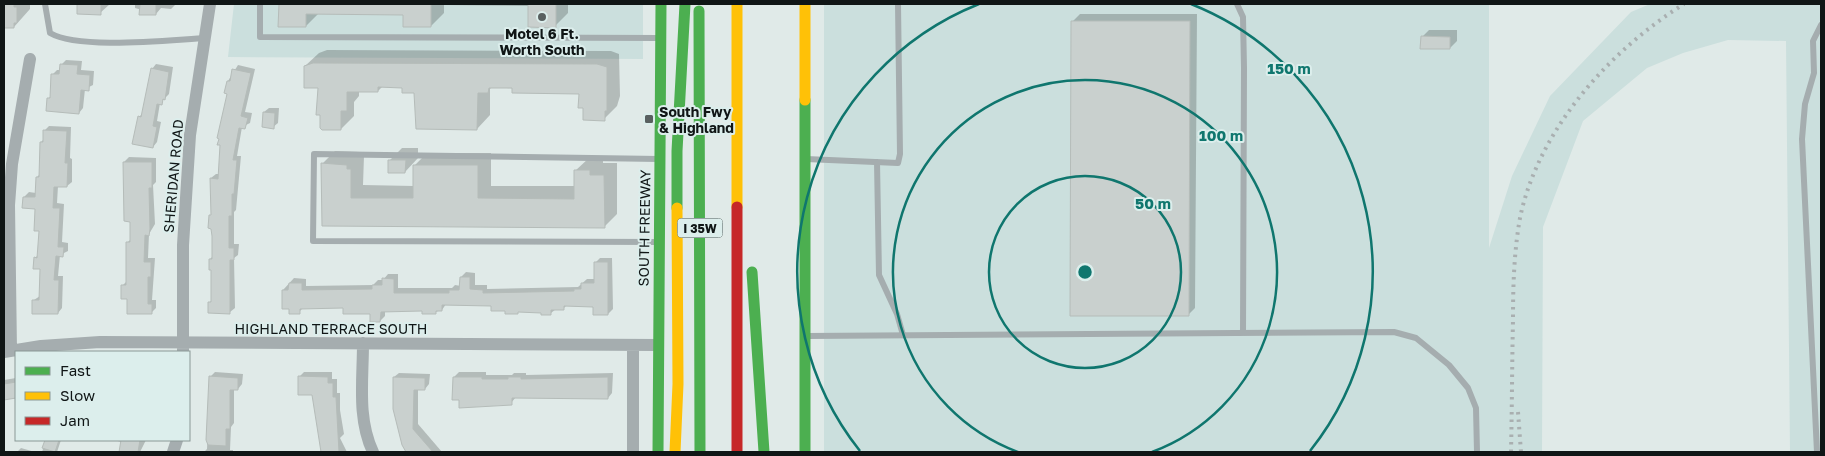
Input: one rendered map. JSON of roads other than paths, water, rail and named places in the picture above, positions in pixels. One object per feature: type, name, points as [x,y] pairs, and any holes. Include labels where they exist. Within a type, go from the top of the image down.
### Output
[{"type":"main road","name":"SOUTH FREEWAY","points":[[658,452],[662,4]]},
{"type":"main road","points":[[675,452],[678,384],[677,151],[685,4]]},
{"type":"main road","name":"I 35W","points":[[699,4],[700,452]]},
{"type":"main road","points":[[805,4],[805,452]]},
{"type":"main road","points":[[737,10],[749,211]]},
{"type":"main road","name":"I 35W","points":[[737,10],[737,452]]},
{"type":"main road","points":[[751,256],[764,452]]},
{"type":"street","name":"SHERIDAN ROAD","points":[[183,347],[183,244],[190,135],[210,4]]},
{"type":"street","points":[[7,352],[8,164],[30,59]]},
{"type":"street","name":"HIGHLAND TERRACE SOUTH","points":[[16,351],[100,342],[183,347],[363,343],[658,345]]},
{"type":"street","points":[[363,343],[362,414],[367,439],[373,452]]},
{"type":"street","points":[[633,345],[633,452]]},
{"type":"lane","points":[[45,4],[50,32],[60,39],[84,42],[206,38]]},
{"type":"lane","points":[[260,4],[260,37],[661,38]]},
{"type":"lane","points":[[805,159],[898,163],[900,154],[898,4]]},
{"type":"lane","points":[[1237,4],[1243,17],[1244,68],[1243,333]]},
{"type":"lane","points":[[1817,452],[1802,139],[1805,104],[1814,73],[1813,41],[1821,25]]},
{"type":"lane","points":[[659,242],[313,241],[314,154],[660,158]]},
{"type":"lane","points":[[877,162],[879,275],[897,314],[903,335]]},
{"type":"lane","points":[[805,336],[1394,332],[1416,338],[1449,365],[1468,388],[1476,408],[1477,452]]},
{"type":"railway","points":[[1511,452],[1514,269],[1520,218],[1529,185],[1543,154],[1560,124],[1581,95],[1630,44],[1684,4]]},
{"type":"railway","points":[[1518,412],[1521,452]]},
{"type":"place","name":"Motel 6 Ft. Worth South","points":[[542,17]]},
{"type":"place","name":"South Fwy & Highland","points":[[649,119]]}]
